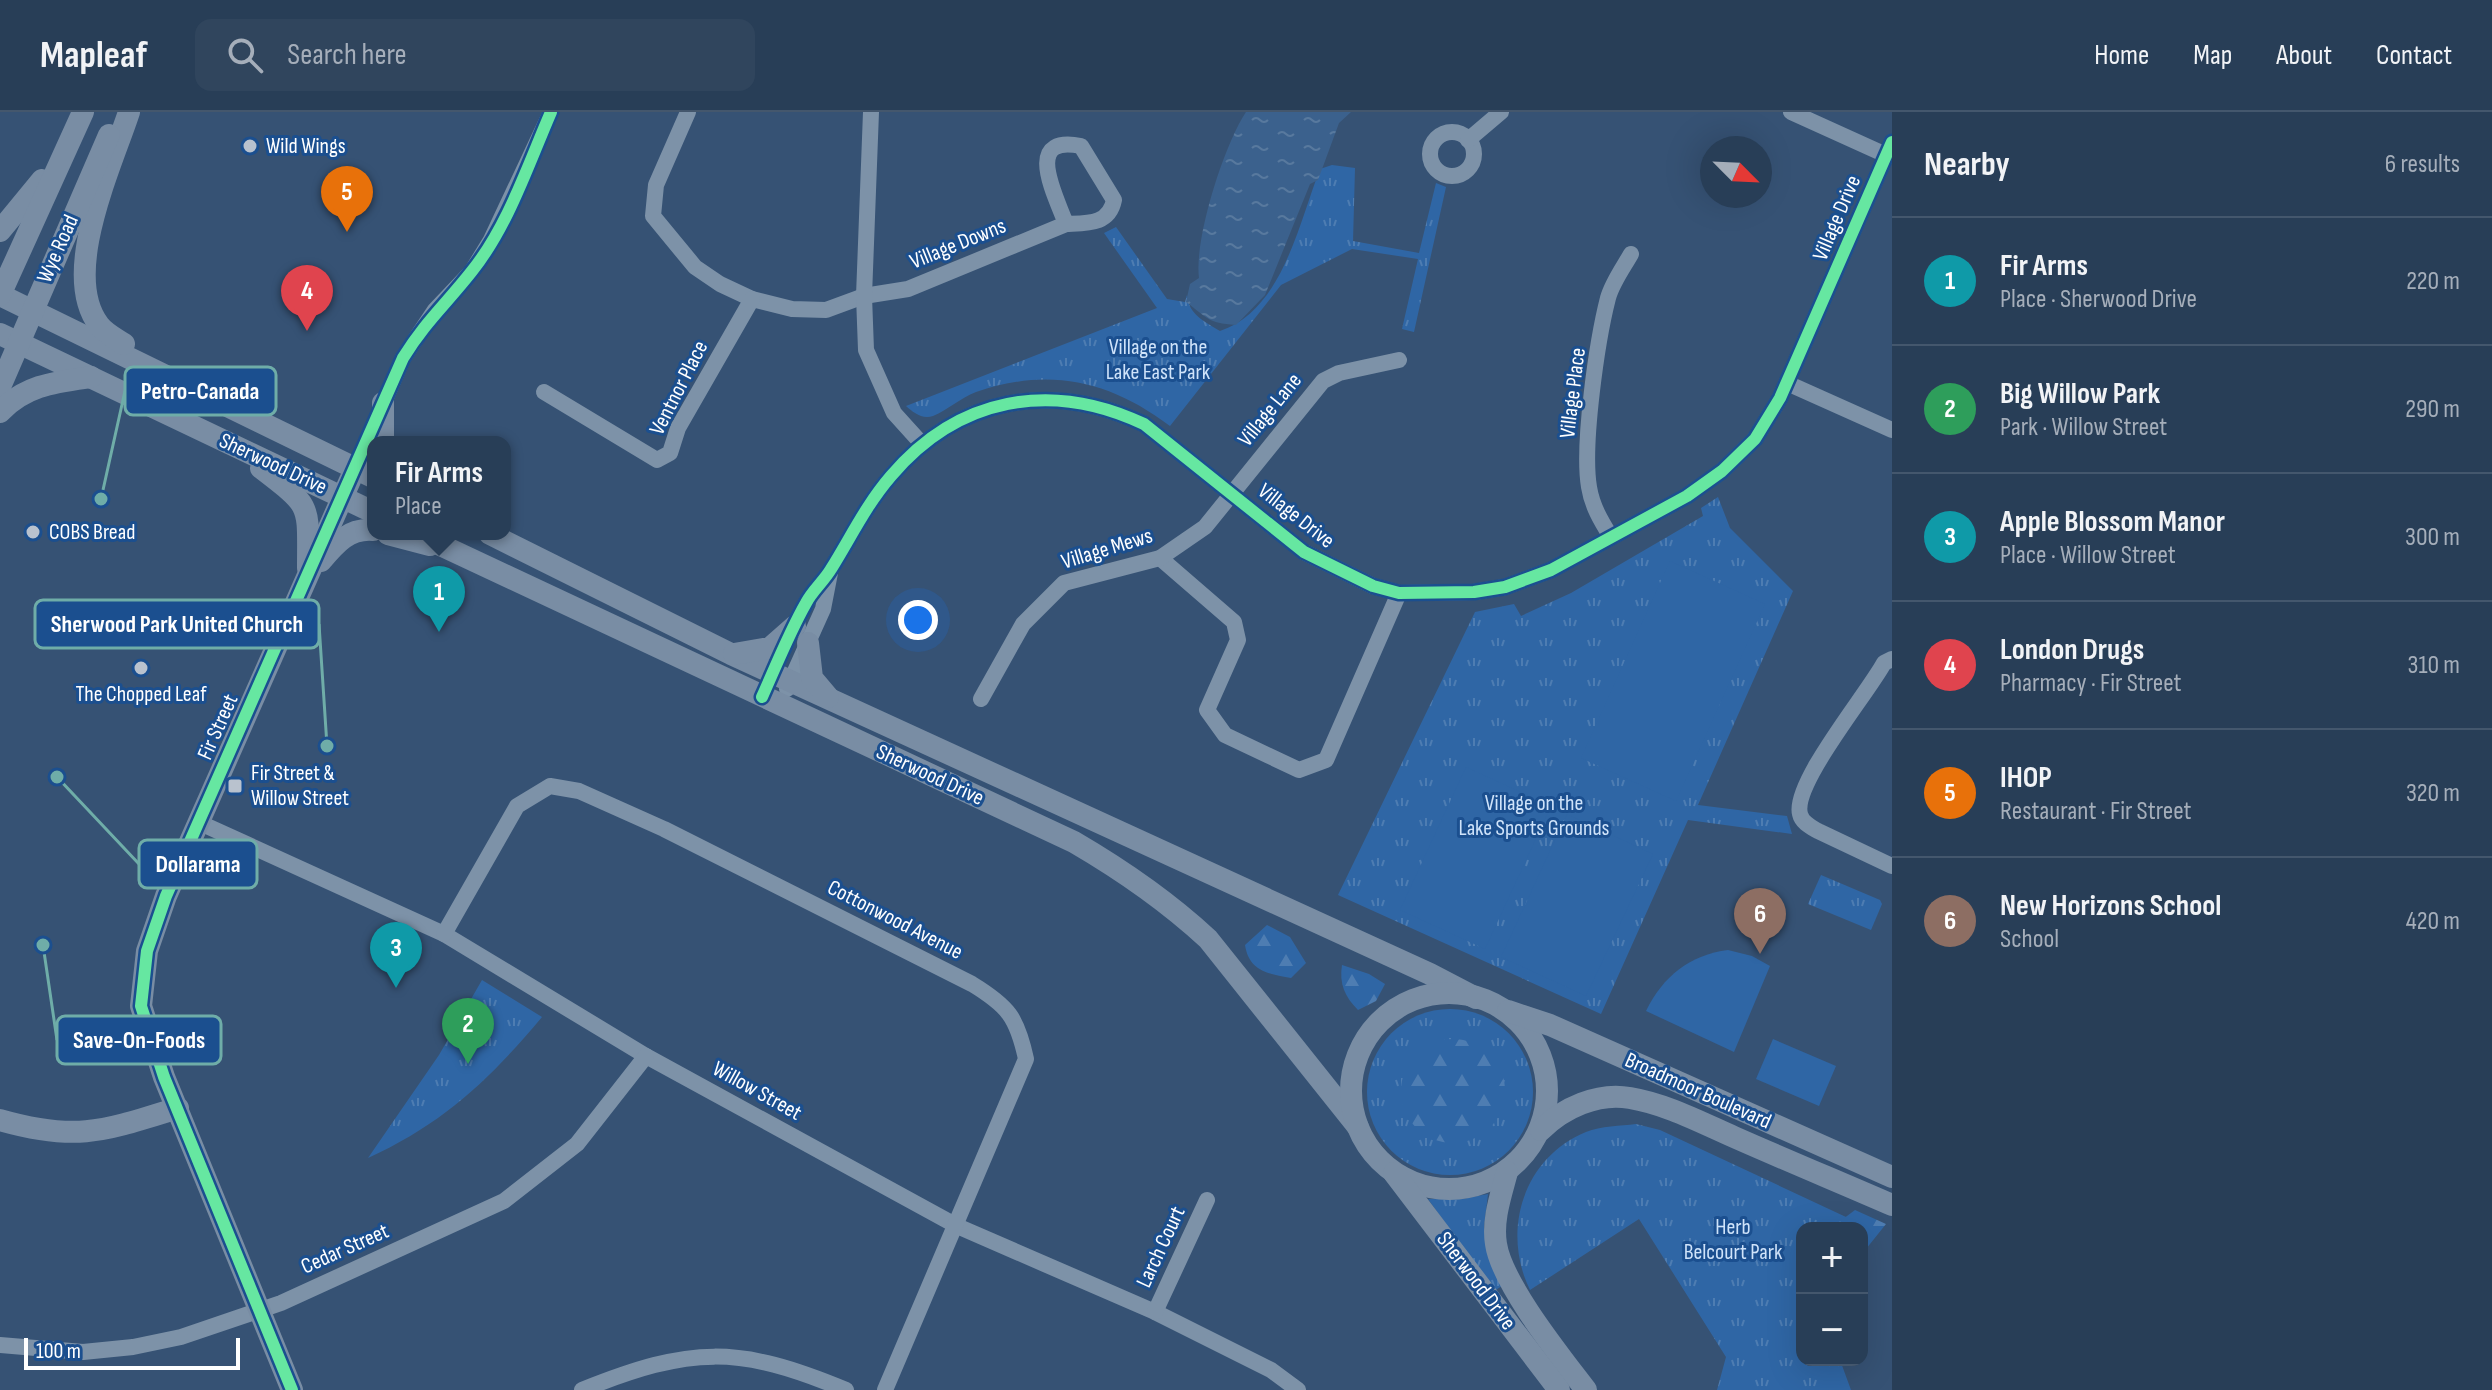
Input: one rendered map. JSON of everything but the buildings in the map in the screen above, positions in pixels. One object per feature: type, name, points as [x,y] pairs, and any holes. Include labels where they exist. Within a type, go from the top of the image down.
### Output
[{"type":"main road","name":"Wye Road","points":[[0,295],[83,112]]},
{"type":"main road","name":"Wye Road","points":[[0,387],[10,339],[31,311],[119,112]]},
{"type":"main road","points":[[129,112],[88,243],[85,278],[89,307],[104,331],[189,380],[226,408]]},
{"type":"main road","points":[[0,231],[63,154]]},
{"type":"main road","name":"Sherwood Drive","points":[[0,295],[364,473]]},
{"type":"main road","name":"Sherwood Drive","points":[[10,339],[367,509]]},
{"type":"main road","points":[[0,412],[25,392],[46,384],[91,377]]},
{"type":"main road","points":[[383,403],[383,436]]},
{"type":"main road","points":[[230,444],[302,501],[309,524],[308,577]]},
{"type":"main road","name":"Fir Street","points":[[292,1390],[178,1108],[141,1006],[143,969],[155,926],[198,822],[343,497],[364,473]]},
{"type":"main road","points":[[308,577],[344,537],[354,531],[367,530]]},
{"type":"main road","points":[[410,540],[451,551]]},
{"type":"main road","name":"Sherwood Drive","points":[[429,540],[1074,842],[1132,877],[1185,918],[1228,961],[1358,1127]]},
{"type":"main road","name":"Sherwood Drive","points":[[503,540],[731,654],[1430,974],[1476,998]]},
{"type":"main road","points":[[731,654],[770,648],[802,634],[812,678],[832,700]]},
{"type":"main road","points":[[1440,992],[1476,998],[1502,1009],[1527,1033],[1543,1065],[1547,1098],[1541,1130],[1519,1162],[1486,1182],[1460,1188],[1431,1185],[1394,1172],[1358,1127],[1351,1099],[1352,1078],[1363,1043],[1377,1022],[1401,1003],[1423,994],[1440,992]]},
{"type":"main road","name":"Broadmoor Boulevard","points":[[1502,1009],[1550,1025],[1892,1177]]},
{"type":"main road","name":"Broadmoor Boulevard","points":[[1541,1130],[1557,1114],[1570,1108],[1602,1099],[1628,1097],[1668,1108],[1892,1205]]},
{"type":"main road","points":[[0,1120],[39,1130],[99,1132],[178,1108]]},
{"type":"main road","name":"Sherwood Drive","points":[[1394,1172],[1559,1390]]},
{"type":"main road","name":"Sherwood Drive","points":[[1507,1172],[1495,1218],[1496,1245],[1512,1284],[1581,1388]]},
{"type":"street","name":"Fir Street","points":[[374,436],[383,403],[415,339],[435,310],[472,271],[491,240],[551,112]]},
{"type":"street","name":"Village Downs","points":[[688,112],[656,185],[653,216],[695,267],[720,284],[752,299],[792,309],[826,310],[864,296],[908,289],[1066,224],[1094,223],[1111,212],[1114,200],[1081,146],[1069,143],[1049,151],[1045,165],[1066,224]]},
{"type":"street","points":[[871,112],[864,296],[866,350],[878,383],[894,413],[922,444]]},
{"type":"street","points":[[1468,140],[1501,112]]},
{"type":"street","points":[[1791,112],[1889,148]]},
{"type":"street","name":"Village Drive","points":[[770,702],[802,634],[806,601],[830,572],[868,506],[922,444],[961,418],[1004,404],[1043,398],[1079,402],[1116,411],[1144,424],[1321,563],[1399,593],[1435,595],[1505,587],[1551,570],[1667,508],[1722,471],[1762,430],[1787,383],[1889,148]]},
{"type":"street","name":"Village Place","points":[[1611,537],[1593,502],[1587,451],[1608,297],[1631,254]]},
{"type":"street","name":"Ventnor Place","points":[[544,392],[657,460],[670,453],[678,428],[752,299]]},
{"type":"street","name":"Village Lane","points":[[1232,492],[1323,381],[1339,373],[1399,360]]},
{"type":"street","points":[[1787,383],[1892,430]]},
{"type":"street","name":"Village Mews","points":[[981,699],[1023,624],[1064,583],[1160,558],[1205,527],[1232,492]]},
{"type":"street","points":[[1160,558],[1234,622],[1238,640],[1207,710],[1225,735],[1299,770],[1326,760],[1399,593]]},
{"type":"street","points":[[1892,659],[1884,663],[1819,759],[1801,803],[1800,814],[1818,831],[1892,866]]},
{"type":"street","name":"Cottonwood Avenue","points":[[444,934],[517,806],[550,786],[579,791],[664,829],[972,984],[1003,1003],[1019,1028],[1026,1059],[885,1390]]},
{"type":"street","name":"Willow Street","points":[[198,822],[444,934],[646,1056],[957,1226],[1155,1312],[1271,1370],[1298,1390]]},
{"type":"street","name":"Cedar Street","points":[[0,1345],[83,1352],[133,1347],[181,1337],[259,1312],[504,1201],[577,1144],[646,1056]]},
{"type":"street","name":"Larch Court","points":[[1155,1312],[1207,1200]]},
{"type":"street","points":[[582,1390],[665,1361],[719,1356],[787,1366],[846,1390]]},
{"type":"green space","name":"Village on the Lake East Park","points":[[1332,165],[1355,168],[1353,241],[1419,253],[1436,183],[1446,187],[1414,332],[1402,329],[1418,259],[1352,249],[1281,285],[1170,426],[1147,410],[1101,388],[1053,380],[1003,384],[976,392],[929,417],[918,415],[906,406],[1157,308],[1104,233],[1116,227],[1167,299],[1185,302],[1187,295],[1194,313],[1220,331],[1241,321],[1259,305],[1273,285],[1295,239],[1320,169]]},
{"type":"green space","name":"Village on the Lake Sports Grounds","points":[[1718,497],[1730,528],[1793,591],[1698,805],[1787,816],[1792,834],[1688,820],[1601,1014],[1338,895],[1475,612],[1514,604],[1521,616],[1571,593],[1703,516],[1701,508]]},
{"type":"green space","points":[[1670,561],[1765,604],[1676,801],[1581,758]]},
{"type":"green space","points":[[1466,767],[1551,806],[1485,949],[1400,910]]},
{"type":"green space","points":[[1567,814],[1653,854],[1586,996],[1501,957]]},
{"type":"green space","points":[[1821,875],[1880,900],[1882,904],[1871,930],[1808,904]]},
{"type":"green space","points":[[1267,925],[1290,937],[1306,963],[1291,978],[1261,970],[1247,954],[1245,945]]},
{"type":"green space","points":[[1728,950],[1752,956],[1770,966],[1734,1052],[1646,1011],[1661,987],[1679,969],[1702,957]]},
{"type":"green space","points":[[1342,965],[1369,974],[1385,984],[1376,1001],[1358,1010],[1344,990]]},
{"type":"green space","points":[[482,980],[542,1017],[503,1061],[464,1098],[420,1130],[368,1158],[439,1055]]},
{"type":"green space","points":[[1450,1009],[1482,1015],[1509,1033],[1527,1060],[1533,1092],[1527,1124],[1509,1151],[1482,1169],[1450,1175],[1418,1169],[1391,1151],[1373,1124],[1367,1092],[1373,1060],[1391,1033],[1418,1015]]},
{"type":"green space","points":[[1453,1039],[1473,1043],[1490,1054],[1501,1071],[1505,1091],[1501,1111],[1490,1128],[1473,1139],[1453,1143],[1433,1139],[1416,1128],[1405,1111],[1401,1091],[1405,1071],[1416,1054],[1433,1043]]},
{"type":"green space","points":[[1773,1039],[1836,1066],[1819,1106],[1756,1079]]},
{"type":"green space","name":"Herb Belcourt Park","points":[[1636,1124],[1660,1130],[1857,1222],[1796,1222],[1796,1366],[1842,1366],[1851,1390],[1717,1390],[1726,1357],[1639,1219],[1530,1290],[1521,1267],[1518,1221],[1533,1178],[1547,1159],[1564,1144],[1586,1132]]},
{"type":"green space","points":[[1488,1194],[1484,1227],[1502,1286],[1494,1291],[1428,1199],[1462,1199]]},
{"type":"green space","points":[[1855,1210],[1886,1224],[1868,1246],[1868,1222],[1839,1222]]},
{"type":"water","points":[[1246,112],[1351,112],[1339,123],[1318,180],[1310,184],[1265,295],[1236,325],[1213,321],[1186,302],[1190,284],[1199,278],[1201,240],[1212,193],[1229,146]]},
{"type":"cycle path","points":[[369,436],[411,345],[472,271],[496,235],[551,112]]},
{"type":"cycle path","points":[[762,697],[809,599],[891,476],[917,449],[946,428],[976,413],[1008,404],[1041,400],[1075,402],[1109,410],[1144,424],[1304,552],[1373,586],[1399,593],[1474,592],[1505,587],[1551,570],[1687,496],[1722,471],[1755,439],[1780,398],[1892,142]]},
{"type":"cycle path","points":[[292,1390],[164,1077],[141,1006],[147,951],[166,896],[367,440]]},
{"type":"place","name":"Wild Wings","points":[[250,146]]},
{"type":"place","name":"IHOP","points":[[347,232]]},
{"type":"place","name":"London Drugs","points":[[307,331]]},
{"type":"place","name":"Petro-Canada","points":[[101,499]]},
{"type":"place","name":"COBS Bread","points":[[33,532]]},
{"type":"place","name":"Fir Arms","points":[[439,632]]},
{"type":"place","name":"The Chopped Leaf","points":[[141,668]]},
{"type":"place","name":"Sherwood Park United Church","points":[[327,746]]},
{"type":"place","name":"Dollarama","points":[[57,777]]},
{"type":"place","name":"Fir Street & Willow Street","points":[[235,786]]},
{"type":"place","name":"Save-On-Foods","points":[[43,945]]},
{"type":"place","name":"New Horizons School","points":[[1760,954]]},
{"type":"place","name":"Apple Blossom Manor","points":[[396,988]]},
{"type":"place","name":"Big Willow Park","points":[[468,1064]]}]
